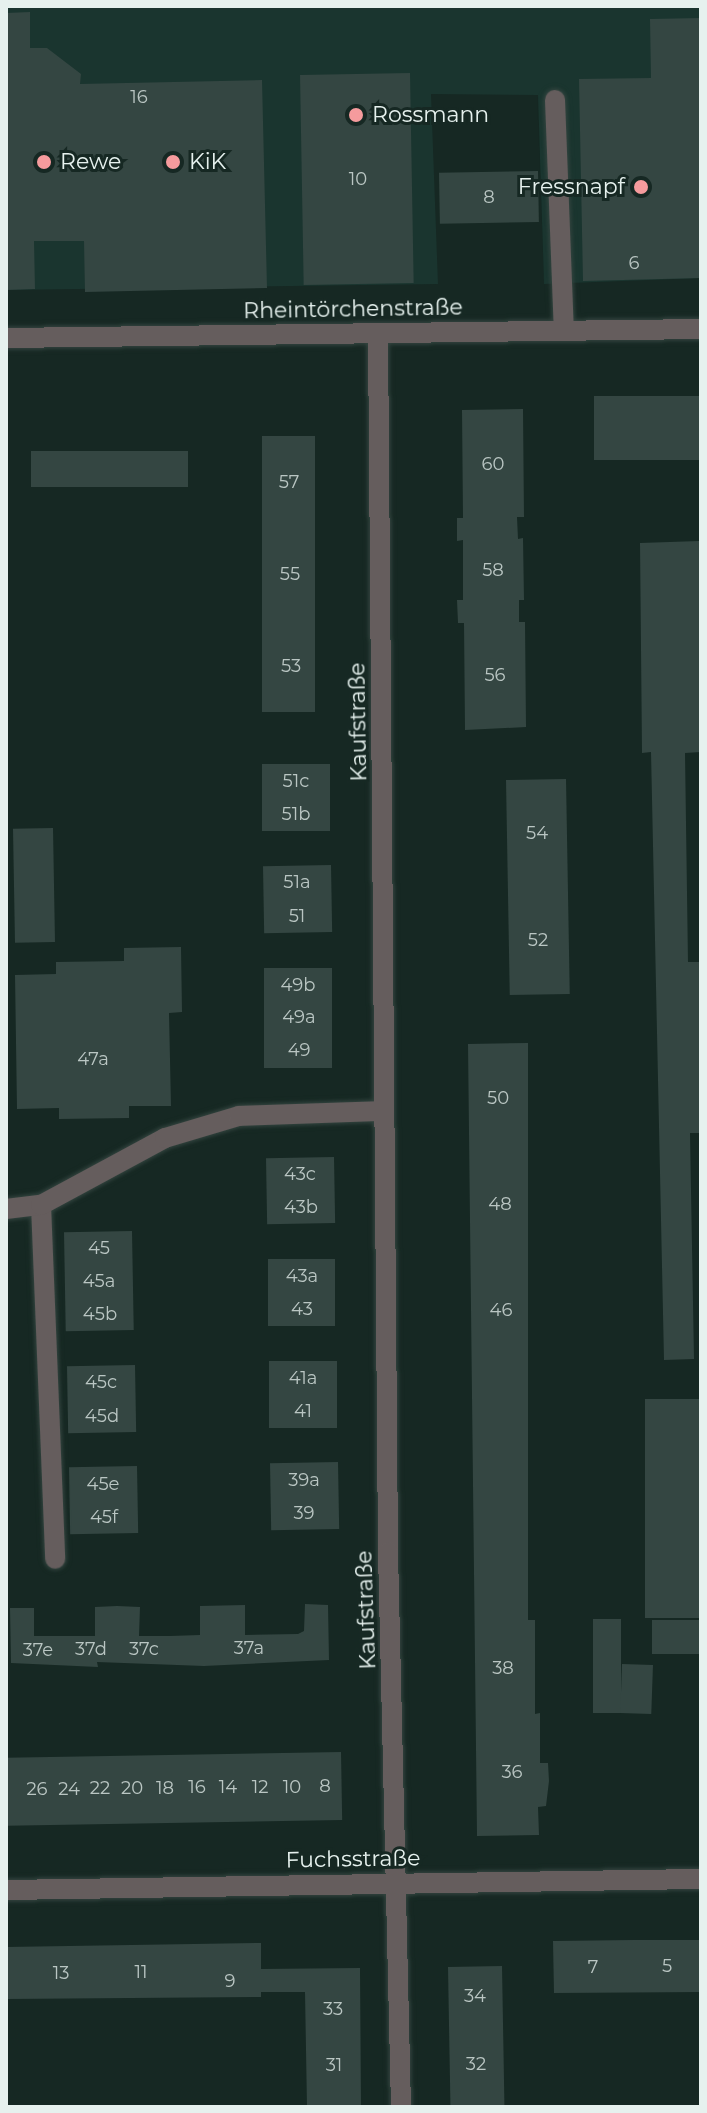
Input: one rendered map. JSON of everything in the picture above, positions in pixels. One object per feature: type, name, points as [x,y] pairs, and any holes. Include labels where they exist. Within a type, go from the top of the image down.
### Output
[{"type":"street","points":[[555,100],[564,330]]},
{"type":"street","name":"Rheintörchenstraße","points":[[6,338],[701,329]]},
{"type":"street","name":"Kaufstraße","points":[[378,333],[383,1111],[401,2107]]},
{"type":"street","points":[[6,1209],[41,1205],[165,1138],[239,1116],[383,1111]]},
{"type":"street","points":[[41,1205],[55,1559]]},
{"type":"street","name":"Fuchsstraße","points":[[6,1890],[701,1879]]},
{"type":"shaded area","points":[[6,6],[701,6],[701,278],[544,284],[538,95],[431,94],[438,284],[6,290]]},
{"type":"building","name":"KiK","points":[[30,12],[30,48],[47,48],[81,74],[80,84],[262,80],[267,288],[85,292],[84,241],[34,241],[35,289],[6,290],[6,13]]},
{"type":"building","name":"Fressnapf","points":[[701,18],[701,278],[583,281],[579,79],[651,78],[650,19]]},
{"type":"building","points":[[410,73],[414,283],[304,285],[300,75]]},
{"type":"building","points":[[538,171],[539,222],[440,224],[439,173]]},
{"type":"building","points":[[594,396],[701,396],[701,460],[594,460]]},
{"type":"building","points":[[523,409],[524,517],[517,517],[518,539],[523,538],[524,600],[519,600],[519,622],[525,622],[526,727],[465,730],[464,623],[458,623],[457,600],[463,600],[463,540],[457,541],[457,518],[463,518],[462,410]]},
{"type":"building","points":[[262,436],[315,436],[315,712],[262,712]]},
{"type":"building","points":[[31,451],[188,451],[188,487],[31,487]]},
{"type":"building","points":[[699,541],[701,752],[685,753],[688,962],[701,962],[701,1133],[690,1133],[694,1359],[664,1360],[651,752],[642,753],[640,543]]},
{"type":"building","points":[[262,764],[330,764],[330,831],[262,831]]},
{"type":"building","points":[[566,779],[570,994],[510,995],[506,780]]},
{"type":"building","points":[[53,828],[55,942],[15,943],[13,829]]},
{"type":"building","points":[[331,865],[332,932],[264,933],[263,866]]},
{"type":"building","points":[[181,947],[182,1012],[169,1013],[171,1106],[129,1106],[129,1118],[59,1119],[59,1108],[17,1109],[15,975],[56,974],[56,962],[124,961],[124,948]]},
{"type":"building","points":[[264,968],[332,968],[332,1068],[264,1068]]},
{"type":"building","points":[[528,1043],[528,1620],[535,1620],[535,1714],[540,1713],[540,1763],[548,1763],[549,1781],[546,1806],[538,1807],[539,1835],[477,1836],[468,1044]]},
{"type":"building","points":[[334,1157],[335,1223],[267,1224],[266,1158]]},
{"type":"building","points":[[132,1231],[134,1330],[66,1331],[64,1232]]},
{"type":"building","points":[[268,1259],[335,1259],[335,1326],[268,1326]]},
{"type":"building","points":[[269,1361],[337,1361],[337,1428],[269,1428]]},
{"type":"building","points":[[135,1365],[136,1432],[68,1433],[67,1366]]},
{"type":"building","points":[[645,1399],[700,1399],[700,1618],[645,1618]]},
{"type":"building","points":[[338,1462],[339,1529],[271,1530],[270,1463]]},
{"type":"building","points":[[137,1466],[138,1533],[70,1534],[69,1467]]},
{"type":"building","points":[[305,1604],[328,1605],[329,1660],[204,1666],[97,1662],[98,1667],[11,1663],[10,1608],[34,1608],[34,1636],[95,1636],[95,1607],[117,1606],[140,1607],[139,1636],[170,1636],[200,1635],[200,1606],[245,1605],[245,1635],[298,1634],[304,1631]]},
{"type":"building","points":[[593,1619],[621,1619],[621,1713],[593,1713]]},
{"type":"building","points":[[652,1620],[701,1620],[701,1654],[652,1654]]},
{"type":"building","points":[[622,1664],[653,1665],[651,1714],[620,1713]]},
{"type":"building","points":[[341,1752],[342,1820],[7,1826],[6,1758]]},
{"type":"building","points":[[701,1940],[701,1992],[554,1993],[553,1941]]},
{"type":"building","points":[[261,1943],[261,1969],[360,1968],[361,2107],[307,2107],[305,1992],[261,1992],[261,1997],[6,1999],[6,1947]]},
{"type":"building","points":[[502,1966],[504,2107],[450,2107],[448,1967]]},
{"type":"place","name":"Rossmann","points":[[356,115]]},
{"type":"place","name":"Rewe","points":[[44,162]]},
{"type":"place","name":"KiK","points":[[173,162]]},
{"type":"place","name":"Fressnapf","points":[[641,187]]}]
